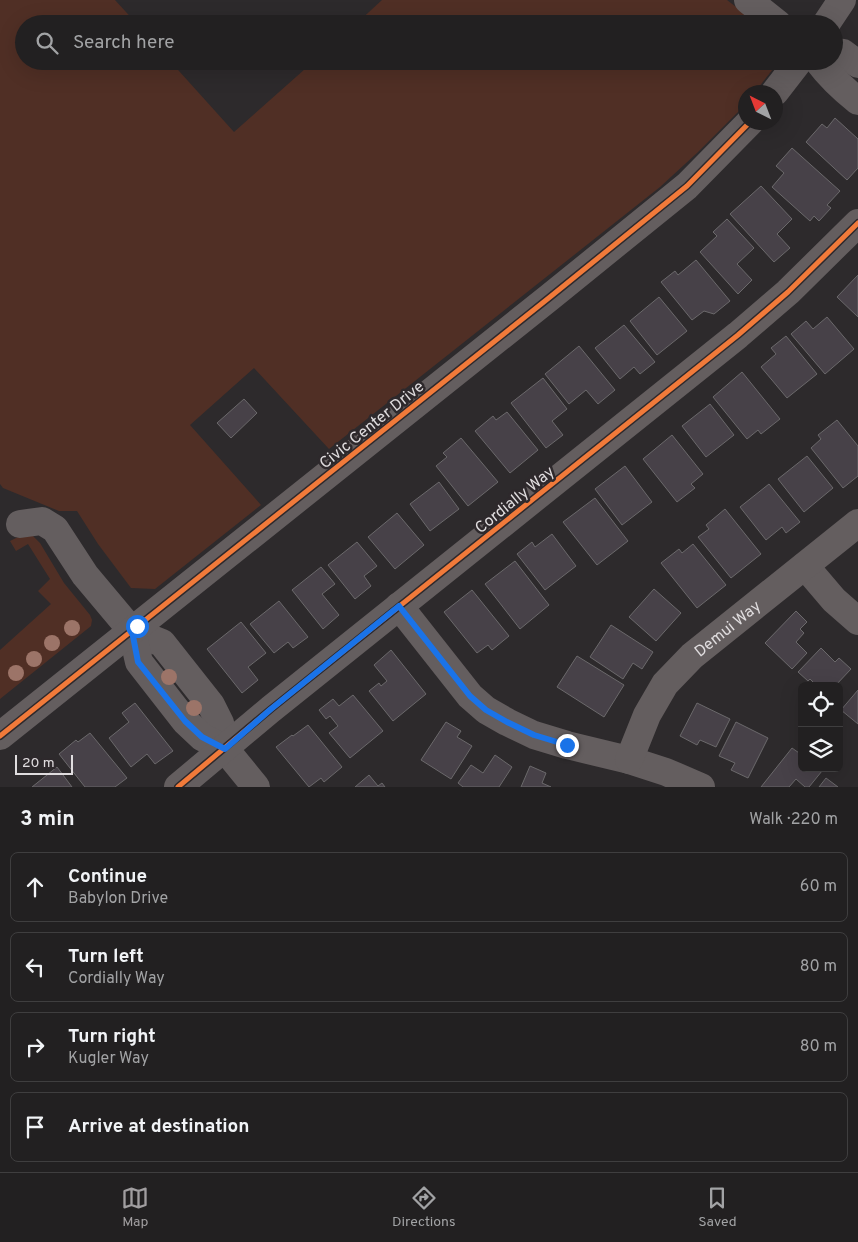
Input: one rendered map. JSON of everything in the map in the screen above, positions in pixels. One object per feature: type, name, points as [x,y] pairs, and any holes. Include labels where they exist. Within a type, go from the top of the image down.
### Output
[{"type":"street","points":[[748,0],[767,15]]},
{"type":"street","points":[[832,15],[842,0]]},
{"type":"street","points":[[843,53],[858,64]]},
{"type":"street","points":[[780,85],[792,70]]},
{"type":"street","points":[[825,70],[843,89],[858,101]]},
{"type":"street","name":"Civic Center Drive","points":[[0,736],[687,186],[742,130]]},
{"type":"street","name":"Cordially Way","points":[[178,787],[399,606],[684,380],[788,292],[858,223]]},
{"type":"street","points":[[20,524],[42,521],[55,529],[85,575],[132,631],[162,643],[211,705],[220,723],[225,749],[256,787]]},
{"type":"street","name":"Demui Way","points":[[629,760],[647,715],[665,684],[692,656],[858,523]]},
{"type":"street","points":[[805,566],[834,600],[858,621]]},
{"type":"street","points":[[399,606],[470,696],[486,710],[534,735],[629,760],[666,772],[701,787]]},
{"type":"shaded area","points":[[0,0],[115,0],[129,15],[15,15],[15,70],[178,70],[234,132],[304,70],[772,70],[760,85],[738,85],[738,112],[660,187],[329,449],[254,368],[190,425],[261,505],[155,589],[131,588],[98,544],[77,511],[59,511],[3,488],[0,484]]},
{"type":"shaded area","points":[[382,0],[727,0],[746,15],[366,15]]},
{"type":"shaded area","points":[[24,534],[33,536],[40,543],[64,583],[92,620],[91,626],[0,699],[0,650],[51,604],[38,591],[50,579],[28,544],[16,551],[10,541]]},
{"type":"building","points":[[835,118],[858,139],[858,168],[847,180],[806,142],[822,124],[827,128]]},
{"type":"building","points":[[792,148],[840,191],[827,205],[831,208],[819,221],[814,216],[810,221],[772,187],[784,173],[776,166]]},
{"type":"building","points":[[761,186],[792,219],[777,234],[790,248],[774,262],[730,214]]},
{"type":"building","points":[[727,219],[754,248],[737,264],[752,280],[738,294],[700,252],[717,236],[713,232]]},
{"type":"building","points":[[696,260],[730,301],[714,314],[704,311],[692,320],[661,282],[675,271],[678,275]]},
{"type":"building","points":[[858,275],[858,317],[837,297]]},
{"type":"building","points":[[659,297],[687,331],[657,355],[630,321]]},
{"type":"building","points":[[827,317],[854,349],[825,374],[791,334],[806,321],[813,329]]},
{"type":"building","points":[[624,325],[655,362],[640,374],[634,367],[620,379],[595,348]]},
{"type":"building","points":[[786,336],[817,374],[787,398],[761,367],[776,354],[771,348]]},
{"type":"building","points":[[579,346],[615,390],[598,404],[586,390],[569,404],[545,374]]},
{"type":"building","points":[[742,372],[780,419],[761,434],[758,430],[747,439],[713,397]]},
{"type":"building","points":[[543,378],[567,409],[552,421],[563,435],[546,448],[511,403]]},
{"type":"building","points":[[244,399],[257,413],[231,438],[217,423]]},
{"type":"building","points":[[710,404],[734,435],[706,457],[682,426]]},
{"type":"building","points":[[507,412],[538,450],[510,473],[475,431],[493,416],[496,420]]},
{"type":"building","points":[[837,420],[858,446],[858,476],[843,488],[811,448],[821,439],[818,435]]},
{"type":"building","points":[[672,435],[703,474],[691,484],[695,488],[677,502],[643,459]]},
{"type":"building","points":[[461,438],[498,482],[468,506],[436,466],[447,457],[443,453]]},
{"type":"building","points":[[807,456],[833,488],[804,512],[778,479]]},
{"type":"building","points":[[625,466],[652,502],[622,525],[595,489]]},
{"type":"building","points":[[439,482],[459,509],[430,531],[410,504]]},
{"type":"building","points":[[769,484],[800,522],[786,533],[782,527],[766,540],[740,507]]},
{"type":"building","points":[[595,498],[628,541],[597,565],[563,522]]},
{"type":"building","points":[[725,509],[761,554],[731,578],[698,537],[709,529],[706,525]]},
{"type":"building","points":[[397,513],[424,545],[395,569],[368,537]]},
{"type":"building","points":[[552,534],[576,566],[545,590],[517,554],[532,542],[535,547]]},
{"type":"building","points":[[357,542],[377,566],[364,576],[371,586],[355,599],[328,565]]},
{"type":"building","points":[[693,544],[726,585],[697,608],[661,563],[679,549],[682,553]]},
{"type":"building","points":[[515,561],[549,605],[520,629],[485,584]]},
{"type":"building","points":[[321,567],[335,584],[322,594],[339,615],[323,629],[292,590]]},
{"type":"building","points":[[654,589],[681,613],[656,641],[629,617]]},
{"type":"building","points":[[472,590],[509,636],[492,650],[488,645],[477,653],[444,612]]},
{"type":"building","points":[[279,601],[308,637],[293,648],[288,642],[274,653],[250,624]]},
{"type":"building","points":[[796,611],[807,622],[800,629],[804,633],[796,642],[807,653],[792,669],[765,643]]},
{"type":"building","points":[[241,622],[266,653],[248,667],[258,680],[242,693],[207,649]]},
{"type":"building","points":[[611,625],[653,652],[642,669],[633,663],[623,679],[590,657]]},
{"type":"building","points":[[821,648],[835,662],[839,658],[851,669],[839,682],[813,682],[810,679],[808,681],[798,672]]},
{"type":"building","points":[[391,650],[426,694],[393,721],[369,691],[379,683],[381,686],[387,681],[374,665]]},
{"type":"building","points":[[577,656],[624,685],[604,717],[557,687]]},
{"type":"building","points":[[858,690],[858,724],[843,712],[843,708]]},
{"type":"building","points":[[353,695],[383,731],[350,758],[329,733],[338,726],[330,716],[326,719],[319,710],[333,699],[339,706]]},
{"type":"building","points":[[135,703],[173,751],[155,764],[147,754],[131,767],[109,738],[129,722],[122,713]]},
{"type":"building","points":[[697,703],[730,719],[716,747],[700,740],[697,745],[680,736]]},
{"type":"building","points":[[446,722],[461,731],[457,737],[472,746],[451,779],[421,760]]},
{"type":"building","points":[[736,722],[768,738],[748,778],[731,770],[735,763],[719,756]]},
{"type":"building","points":[[308,725],[342,767],[324,782],[321,778],[309,787],[276,747]]},
{"type":"building","points":[[90,733],[127,778],[115,787],[85,787],[59,754],[76,740],[78,742]]},
{"type":"building","points":[[792,748],[798,752],[798,772],[821,772],[809,787],[805,787],[796,779],[789,787],[761,787]]},
{"type":"building","points":[[495,755],[512,767],[499,787],[463,787],[458,783],[471,765],[483,773]]},
{"type":"building","points":[[530,766],[546,773],[542,783],[551,787],[521,787]]},
{"type":"building","points":[[57,767],[72,787],[32,787]]},
{"type":"building","points":[[369,775],[378,786],[382,783],[385,787],[355,787]]},
{"type":"building","points":[[826,778],[838,787],[819,787]]},
{"type":"cycle path","points":[[0,736],[687,186],[742,130]]},
{"type":"cycle path","points":[[178,787],[271,709],[738,335],[788,292],[858,223]]},
{"type":"route","points":[[137,626],[132,631],[138,662],[185,721],[202,737],[225,749],[271,709],[399,606],[470,696],[486,710],[534,735],[567,745]]}]
